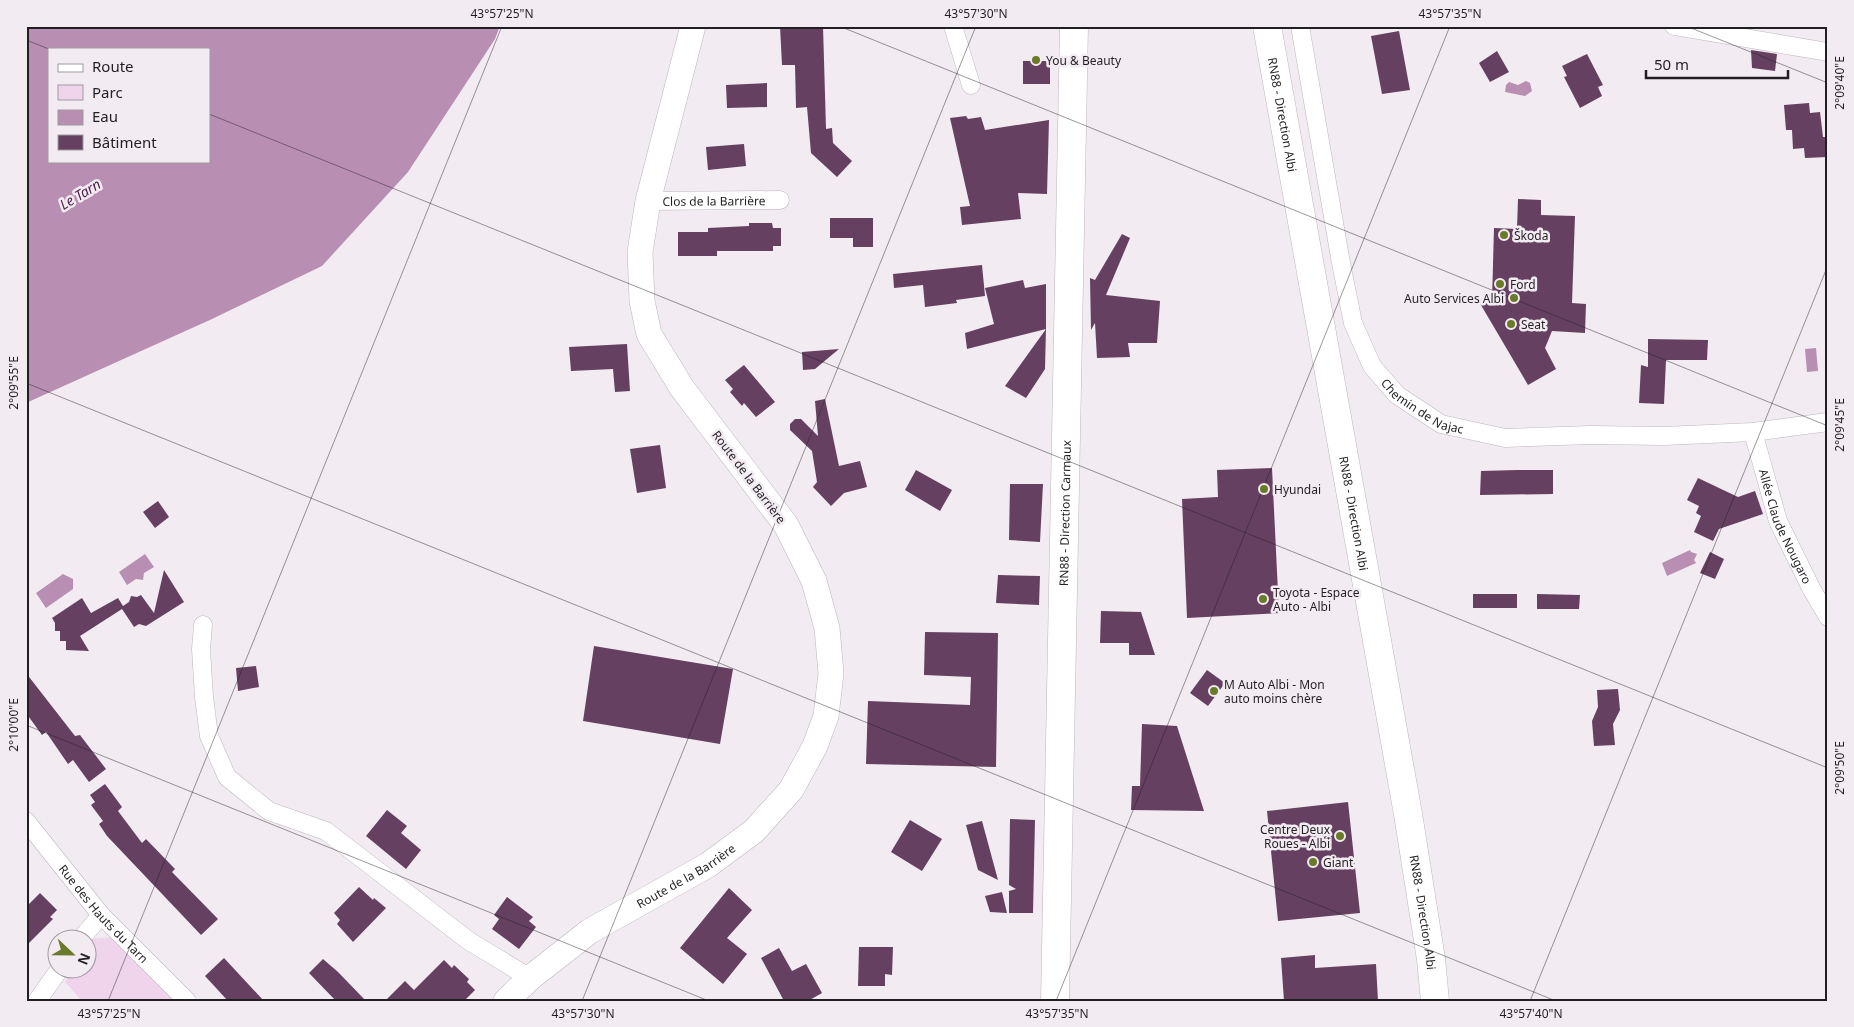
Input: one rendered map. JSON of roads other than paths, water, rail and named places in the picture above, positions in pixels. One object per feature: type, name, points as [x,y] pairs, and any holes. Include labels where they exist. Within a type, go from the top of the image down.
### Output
[{"type":"main road","name":"RN88 - Direction Carmaux","points":[[1055,1001],[1074,26]]},
{"type":"main road","name":"RN88 - Direction Albi","points":[[1267,26],[1406,804],[1431,959],[1435,1001]]},
{"type":"street","name":"Route de la Barrière","points":[[506,1001],[530,978],[590,931],[708,865],[754,830],[791,790],[815,746],[826,716],[831,673],[827,628],[814,581],[786,524],[682,388],[650,334],[642,301],[640,252],[648,201],[694,26]]},
{"type":"street","points":[[953,26],[971,85]]},
{"type":"street","name":"Chemin de Najac","points":[[1300,26],[1340,263],[1353,323],[1372,366],[1397,395],[1441,424],[1505,438],[1591,435],[1664,436],[1753,432],[1828,422]]},
{"type":"street","points":[[1674,26],[1828,52]]},
{"type":"street","name":"Clos de la Barrière","points":[[648,201],[780,200]]},
{"type":"street","name":"Allée Claude Nougaro","points":[[1753,432],[1778,521],[1811,588],[1827,614]]},
{"type":"street","points":[[203,625],[201,649],[209,736],[227,777],[269,811],[326,831],[469,942],[530,978]]},
{"type":"street","name":"Rue des Hauts du Tarn","points":[[26,821],[101,915],[187,1001]]},
{"type":"street","points":[[88,930],[101,915]]},
{"type":"street","points":[[37,1001],[52,980]]},
{"type":"water","name":"Le Tarn","points":[[26,26],[500,26],[495,39],[408,172],[322,266],[212,319],[26,403]]},
{"type":"water","points":[[1526,81],[1530,83],[1532,91],[1525,96],[1505,92],[1506,85],[1509,82],[1518,85]]},
{"type":"water","points":[[1816,348],[1818,371],[1807,372],[1805,349]]},
{"type":"water","points":[[1690,550],[1697,554],[1694,560],[1696,563],[1667,576],[1662,563]]},
{"type":"water","points":[[145,554],[154,567],[144,573],[143,580],[136,579],[127,585],[119,572]]},
{"type":"water","points":[[63,574],[73,579],[73,589],[46,608],[36,593]]},
{"type":"place","name":"You & Beauty","points":[[1036,60]]},
{"type":"place","name":"Škoda","points":[[1504,235]]},
{"type":"place","name":"Ford","points":[[1500,284]]},
{"type":"place","name":"Auto Services Albi","points":[[1514,298]]},
{"type":"place","name":"Seat","points":[[1511,324]]},
{"type":"place","name":"Hyundai","points":[[1264,489]]},
{"type":"place","name":"Toyota - Espace Auto - Albi","points":[[1263,599]]},
{"type":"place","name":"M Auto Albi - Mon auto moins chère","points":[[1214,691]]},
{"type":"place","name":"Centre Deux Roues - Albi","points":[[1340,836]]},
{"type":"place","name":"Giant","points":[[1313,862]]}]
